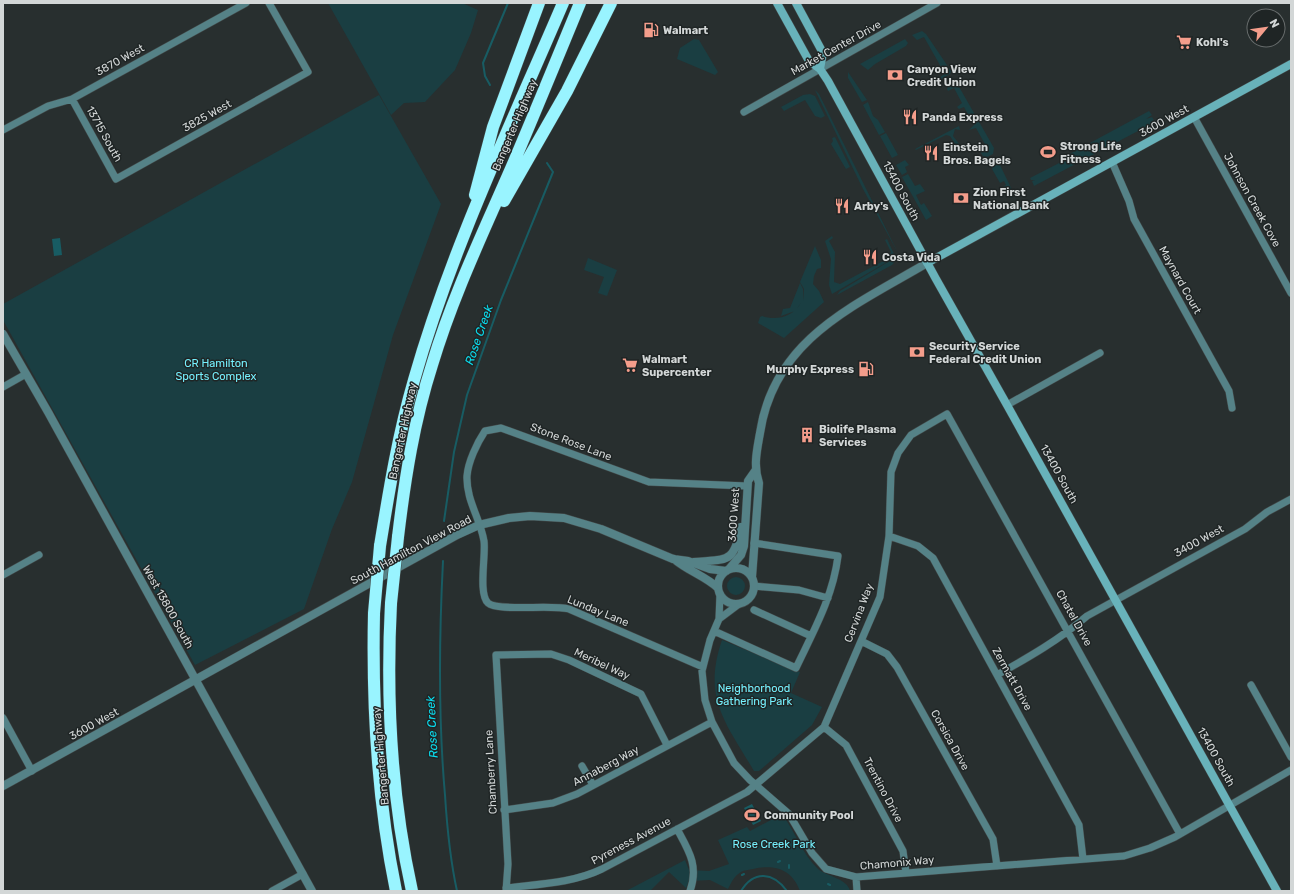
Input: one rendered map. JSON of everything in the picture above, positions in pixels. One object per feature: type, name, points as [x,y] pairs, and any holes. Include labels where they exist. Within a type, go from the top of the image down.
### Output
[{"type":"highway","points":[[464,235],[487,144],[539,3]]},
{"type":"highway","name":"Bangerter Highway","points":[[396,891],[384,827],[376,763],[373,698],[374,613],[380,546],[391,479],[414,381],[440,300],[464,235],[563,3]]},
{"type":"highway","name":"Bangerter Highway","points":[[412,891],[396,795],[390,730],[389,666],[391,602],[406,473],[420,405],[440,339],[463,277],[530,124],[580,3]]},
{"type":"highway","points":[[463,277],[567,91],[611,3]]},
{"type":"main road","name":"13400 South","points":[[777,3],[809,61],[820,69],[878,170],[927,263],[1116,599],[1277,891]]},
{"type":"main road","points":[[796,3],[823,52],[820,69]]},
{"type":"main road","name":"3600 West","points":[[927,263],[1291,64]]},
{"type":"street","name":"3870 West","points":[[3,130],[48,106],[72,99],[246,3]]},
{"type":"street","name":"3825 West","points":[[116,179],[308,72],[269,3]]},
{"type":"street","name":"Market Center Drive","points":[[744,112],[937,3]]},
{"type":"street","name":"13715 South","points":[[72,99],[116,179]]},
{"type":"street","name":"Johnson Creek Cove","points":[[1194,117],[1291,293]]},
{"type":"street","name":"Maynard Court","points":[[1112,162],[1129,200],[1134,219],[1229,391],[1232,408]]},
{"type":"street","name":"3600 West","points":[[752,577],[759,483],[755,471],[763,416],[778,379],[793,356],[812,336],[839,314],[927,263]]},
{"type":"street","name":"West 13800 South","points":[[3,334],[312,891]]},
{"type":"street","points":[[1007,404],[1100,353]]},
{"type":"street","points":[[3,387],[26,374]]},
{"type":"street","name":"Cervina Way","points":[[756,786],[824,727],[880,597],[889,536],[891,472],[898,453],[911,435],[947,414]]},
{"type":"street","name":"Chatel Drive","points":[[947,414],[1180,834]]},
{"type":"street","name":"Stone Rose Lane","points":[[479,525],[468,492],[468,472],[484,434],[496,428],[517,433],[649,482],[748,486]]},
{"type":"street","name":"3600 West","points":[[727,570],[741,555],[744,546],[745,507],[748,481],[755,471]]},
{"type":"street","name":"3400 West","points":[[997,675],[1037,653],[1069,632],[1086,616],[1245,529],[1267,512],[1291,499]]},
{"type":"street","points":[[692,562],[723,560],[733,554],[737,546],[745,507]]},
{"type":"street","name":"South Hamilton View Road","points":[[196,680],[457,535],[479,525],[509,518],[523,516],[564,518],[601,529],[673,559],[692,562],[710,569],[727,570]]},
{"type":"street","name":"Lunday Lane","points":[[479,525],[484,541],[484,596],[489,604],[498,607],[558,607],[569,609],[703,667]]},
{"type":"street","name":"Zermatt Drive","points":[[889,536],[918,546],[933,558],[1079,825],[1082,859]]},
{"type":"street","points":[[714,631],[796,668],[811,636],[828,598],[838,556],[754,543]]},
{"type":"street","points":[[3,575],[39,555]]},
{"type":"street","name":"South Hamilton View Road","points":[[673,559],[686,570],[709,580],[719,591]]},
{"type":"street","points":[[739,568],[744,570],[752,577],[754,586],[749,599],[738,604],[724,600],[719,591],[718,582],[727,570],[739,568]]},
{"type":"street","points":[[754,586],[799,590],[828,598]]},
{"type":"street","name":"Chamonix Way","points":[[719,591],[720,619]]},
{"type":"street","name":"Chamonix Way","points":[[738,604],[720,619],[714,631],[703,667],[705,700],[712,722],[734,763],[756,786],[789,814],[812,853],[826,869],[856,877],[1124,856],[1150,848],[1180,834],[1291,770]]},
{"type":"street","points":[[754,610],[811,636]]},
{"type":"street","name":"Corsica Drive","points":[[861,641],[887,654],[897,667],[992,839],[997,866]]},
{"type":"street","name":"Meribel Way","points":[[496,655],[551,654],[569,660],[641,694],[667,745]]},
{"type":"street","name":"Chamberry Lane","points":[[496,655],[508,864],[506,890]]},
{"type":"street","name":"3600 West","points":[[3,786],[196,680]]},
{"type":"street","points":[[1251,685],[1291,757]]},
{"type":"street","points":[[3,718],[32,771]]},
{"type":"street","name":"Annaberg Way","points":[[504,810],[553,803],[577,794],[712,722]]},
{"type":"street","name":"Trentino Drive","points":[[824,727],[846,745],[903,851],[906,872]]},
{"type":"street","points":[[582,766],[593,785]]},
{"type":"street","name":"Pyreness Avenue","points":[[506,890],[568,881],[589,875],[756,786]]},
{"type":"street","points":[[677,829],[691,855],[695,879],[690,891]]},
{"type":"street","points":[[272,891],[303,874]]},
{"type":"street","points":[[856,877],[857,891]]},
{"type":"green space","points":[[328,3],[462,3],[478,10],[471,33],[455,70],[425,102],[404,103],[391,115]]},
{"type":"green space","points":[[922,31],[926,34],[951,71],[950,74],[941,79],[940,77],[945,74],[924,37],[917,40],[912,35]]},
{"type":"green space","points":[[694,39],[699,40],[718,72],[715,75],[677,59],[680,48]]},
{"type":"green space","points":[[905,39],[908,43],[906,46],[875,64],[868,70],[860,64]]},
{"type":"green space","points":[[848,72],[867,100],[862,102],[848,78]]},
{"type":"green space","points":[[954,83],[958,85],[994,148],[993,154],[987,157],[983,156],[979,150],[986,146],[976,128],[969,130],[974,125],[964,107],[959,109],[957,107],[962,103],[954,88],[948,91],[947,89],[948,86]]},
{"type":"green space","points":[[815,90],[819,94],[898,253],[863,189]]},
{"type":"green space","points":[[810,94],[815,96],[825,116],[821,118],[815,116],[805,100],[784,111],[781,107],[803,95]]},
{"type":"green space","name":"CR Hamilton Sports Complex","points":[[379,95],[441,204],[393,335],[352,482],[332,529],[304,609],[195,665],[3,320],[3,304]]},
{"type":"green space","points":[[868,102],[873,116],[878,120],[885,132],[879,135],[863,105]]},
{"type":"green space","points":[[1149,111],[1152,115],[1146,119],[1152,117],[1155,122],[1034,186],[1032,181],[1035,180],[1031,180],[1030,178],[1065,160],[1064,157]]},
{"type":"green space","points":[[959,126],[960,130],[955,129],[953,136],[960,145],[957,147],[950,136],[946,135],[916,150],[915,149]]},
{"type":"green space","points":[[886,133],[898,155],[892,158],[880,136]]},
{"type":"green space","points":[[835,137],[850,167],[846,169],[831,144],[833,141],[832,138]]},
{"type":"green space","points":[[905,160],[909,165],[905,167],[907,172],[902,175],[896,165]]},
{"type":"green space","points":[[994,164],[1000,165],[1013,192],[1013,196],[1011,198],[1004,186],[1006,185],[1004,181],[1000,183],[992,169]]},
{"type":"green space","points":[[908,174],[915,186],[920,184],[925,191],[916,195],[921,205],[924,203],[932,216],[926,220],[902,177]]},
{"type":"green space","points":[[832,236],[833,238],[829,241],[835,252],[834,282],[840,284],[887,259],[891,252],[885,240],[887,239],[894,254],[887,262],[832,294],[829,285],[831,259],[825,241]]},
{"type":"green space","points":[[815,246],[821,260],[821,268],[817,269],[813,284],[819,291],[824,302],[784,338],[758,323],[760,317],[762,316],[778,318],[789,315],[794,311],[781,316],[783,309],[790,308],[800,283],[803,289],[803,301],[804,289],[800,282]]},
{"type":"green space","points":[[588,258],[617,270],[607,296],[598,293],[604,277],[584,270]]},
{"type":"green space","points":[[893,259],[897,259],[892,265],[837,295],[840,291]]},
{"type":"green space","points":[[736,577],[742,580],[745,586],[742,592],[736,595],[730,592],[727,586],[730,580]]},
{"type":"green space","name":"Neighborhood Gathering Park","points":[[722,640],[800,672],[791,693],[822,707],[812,725],[759,771],[754,771],[726,724],[720,709],[716,694],[715,678],[716,660]]},
{"type":"green space","name":"Rose Creek Park","points":[[782,814],[812,863],[818,869],[845,883],[850,891],[800,891],[797,884],[787,873],[768,867],[742,871],[735,878],[728,889],[710,880],[689,881],[686,888],[669,872],[650,891],[626,891],[685,860],[689,870],[709,871],[729,864],[718,840],[747,827],[750,831]]},
{"type":"shaded area","points":[[60,238],[62,255],[54,256],[52,239]]},
{"type":"shaded area","name":"Community Pool","points":[[752,804],[761,821],[753,825],[744,808]]},
{"type":"waterway","name":"Rose Creek","points":[[490,85],[485,76],[483,63],[508,3]]},
{"type":"waterway","name":"Rose Creek","points":[[444,521],[454,452],[467,395],[501,300],[553,172],[547,163]]},
{"type":"waterway","name":"Rose Creek","points":[[443,561],[440,648],[441,736],[448,831],[452,867],[457,891]]},
{"type":"waterway","name":"Rose Creek","points":[[741,891],[752,879],[764,876],[776,880],[787,891]]},
{"type":"place","name":"Walmart","points":[[651,30]]},
{"type":"place","name":"Kohl's","points":[[1184,42]]},
{"type":"place","name":"Canyon View Credit Union","points":[[895,75]]},
{"type":"place","name":"Panda Express","points":[[910,117]]},
{"type":"place","name":"Strong Life Fitness","points":[[1048,152]]},
{"type":"place","name":"Einstein Bros. Bagels","points":[[931,153]]},
{"type":"place","name":"Zion First National Bank","points":[[961,198]]},
{"type":"place","name":"Arby's","points":[[842,206]]},
{"type":"place","name":"Costa Vida","points":[[870,257]]},
{"type":"place","name":"Security Service Federal Credit Union","points":[[917,352]]},
{"type":"place","name":"Walmart Supercenter","points":[[630,365]]},
{"type":"place","name":"Murphy Express","points":[[866,369]]},
{"type":"place","name":"Biolife Plasma Services","points":[[807,435]]},
{"type":"place","name":"Community Pool","points":[[752,815]]}]
